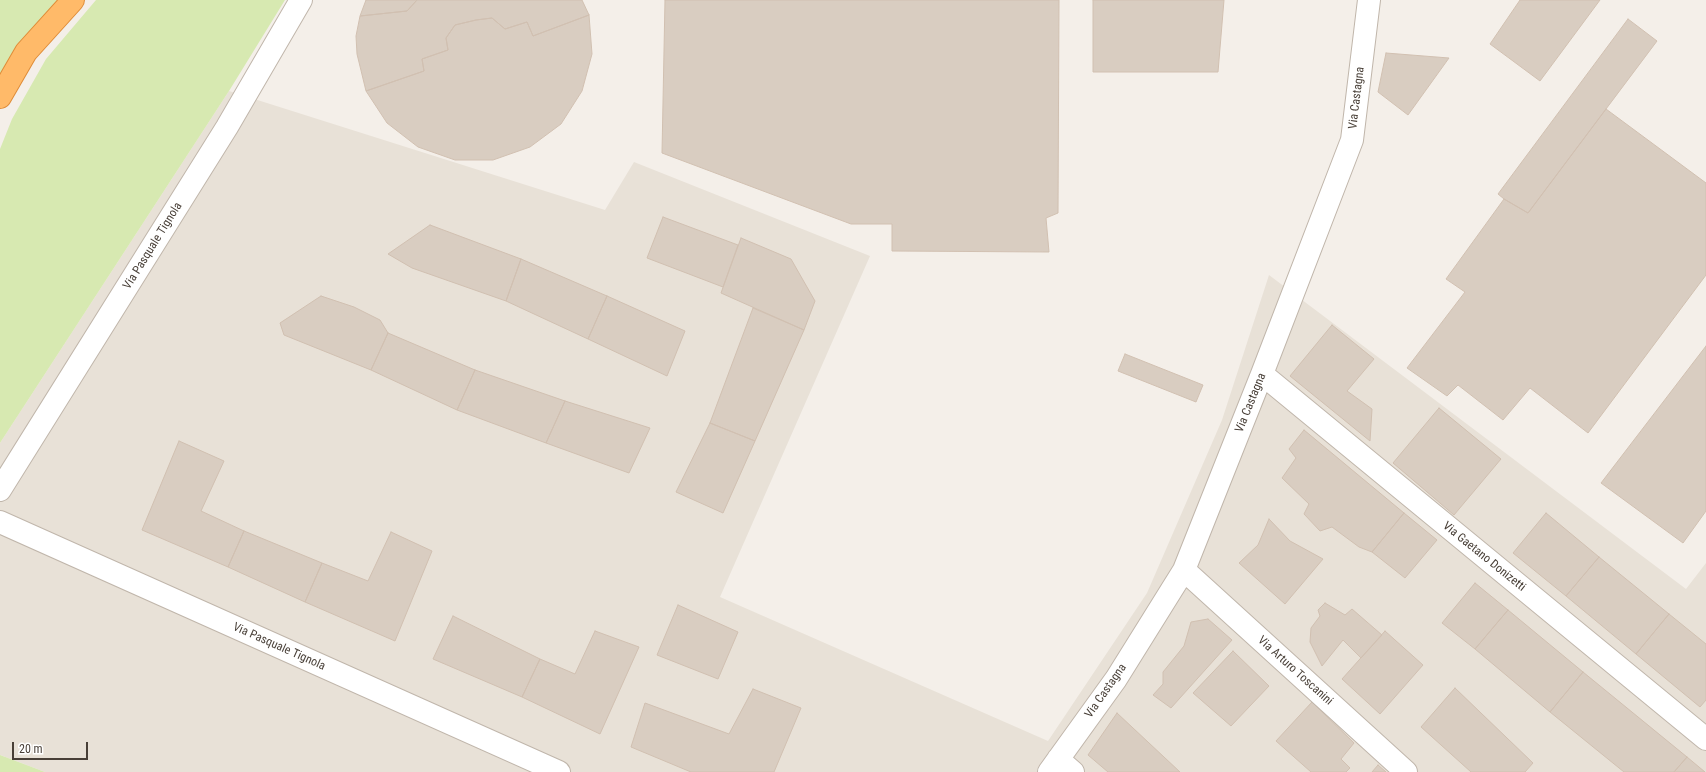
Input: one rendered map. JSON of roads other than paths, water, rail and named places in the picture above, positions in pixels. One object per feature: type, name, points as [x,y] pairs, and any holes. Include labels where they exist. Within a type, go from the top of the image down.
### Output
[{"type":"highway","points":[[0,97],[26,52],[73,0]]},
{"type":"street","name":"Via Pasquale Tignola","points":[[0,490],[227,127],[301,0]]},
{"type":"street","name":"Via Castagna","points":[[1060,768],[1184,570],[1262,374],[1352,140],[1369,0]]},
{"type":"street","name":"Via Gaetano Donizetti","points":[[1262,374],[1706,739]]},
{"type":"street","name":"Via Pasquale Tignola","points":[[0,522],[559,772]]},
{"type":"street","name":"Via Arturo Toscanini","points":[[1184,570],[1406,772]]}]
